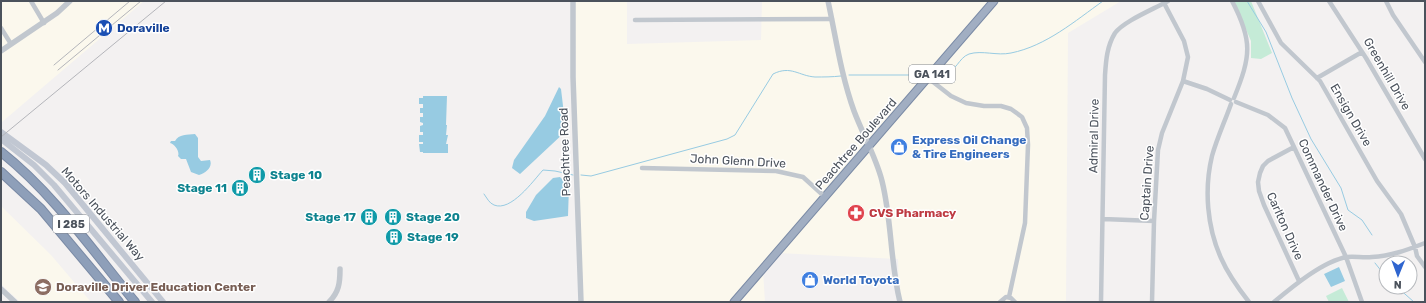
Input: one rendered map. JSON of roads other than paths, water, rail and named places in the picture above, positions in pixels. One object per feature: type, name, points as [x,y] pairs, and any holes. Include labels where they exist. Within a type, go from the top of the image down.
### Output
[{"type":"highway","name":"Peachtree Boulevard","points":[[734,302],[994,1]]},
{"type":"highway","name":"I 285","points":[[1,152],[17,165],[53,202],[135,302]]},
{"type":"highway","name":"I 285","points":[[1,172],[41,209],[119,302]]},
{"type":"main road","name":"Motors Industrial Way","points":[[1,132],[46,165],[65,183],[163,302]]},
{"type":"main road","name":"Motors Industrial Way","points":[[1,139],[34,165],[54,185],[152,302]]},
{"type":"street","points":[[31,1],[44,22]]},
{"type":"street","points":[[1,51],[57,13],[70,1]]},
{"type":"street","name":"Peachtree Road","points":[[573,1],[573,69],[581,302]]},
{"type":"street","points":[[828,1],[847,87],[854,111],[877,163],[886,197],[894,270],[900,302]]},
{"type":"street","points":[[1232,1],[1244,26],[1247,46],[1245,68],[1213,155],[1209,174],[1208,201],[1211,228],[1220,257],[1249,302]]},
{"type":"street","name":"Ensign Drive","points":[[1258,1],[1281,43],[1317,78],[1377,181],[1401,214],[1415,247],[1417,256],[1425,267]]},
{"type":"street","name":"Greenhill Drive","points":[[1329,1],[1362,52],[1425,160]]},
{"type":"street","points":[[1386,1],[1393,15],[1425,62]]},
{"type":"street","name":"Captain Drive","points":[[1152,302],[1158,150],[1162,133],[1183,81],[1188,56],[1187,48],[1166,2]]},
{"type":"street","name":"Admiral Drive","points":[[1101,302],[1105,75],[1108,51],[1116,32],[1135,18],[1166,2]]},
{"type":"street","points":[[635,20],[832,19]]},
{"type":"street","points":[[1,28],[11,44]]},
{"type":"street","points":[[1317,78],[1362,52]]},
{"type":"street","points":[[928,78],[951,96],[966,103],[1011,108],[1022,117],[1027,128],[1028,145],[1024,223],[1009,298]]},
{"type":"street","name":"Commander Drive","points":[[1183,81],[1207,89],[1268,115],[1285,128],[1346,258],[1362,302]]},
{"type":"street","name":"Carlton Drive","points":[[1294,146],[1268,161],[1263,166],[1258,182],[1259,191],[1264,205],[1299,281]]},
{"type":"street","name":"John Glenn Drive","points":[[642,168],[776,171],[802,177],[825,197]]},
{"type":"street","points":[[1103,219],[1154,221]]},
{"type":"street","points":[[1274,302],[1299,281],[1328,264],[1346,258],[1394,254],[1425,243]]},
{"type":"street","points":[[329,302],[334,296],[340,282],[340,269]]},
{"type":"street","points":[[1,289],[15,302]]},
{"type":"street","points":[[1000,302],[1004,298],[1009,298],[1015,302]]},
{"type":"water","points":[[559,87],[561,89],[566,131],[520,174],[512,168],[514,160],[545,116]]},
{"type":"water","points":[[423,96],[447,96],[446,135],[448,135],[446,144],[448,144],[448,153],[420,152],[419,144],[423,144],[423,142],[419,142],[419,135],[423,135],[423,132],[420,132],[420,126],[423,125],[423,123],[420,122],[420,117],[423,117],[423,113],[420,113],[420,108],[423,108],[423,104],[419,104],[419,98],[423,98]]},
{"type":"water","points":[[195,134],[198,138],[198,157],[201,161],[210,160],[211,163],[210,167],[204,173],[199,175],[191,172],[186,159],[181,159],[178,156],[177,148],[170,143],[181,136]]},
{"type":"water","points":[[560,177],[569,186],[568,216],[534,221],[526,218],[526,212],[536,195],[553,178]]},
{"type":"water","points":[[1339,267],[1345,281],[1331,287],[1324,274]]},
{"type":"waterway","points":[[943,74],[951,71],[965,56],[969,54],[1006,54],[1024,50],[1036,45],[1060,32],[1103,1]]},
{"type":"waterway","points":[[1247,1],[1266,32],[1292,98],[1311,139],[1341,188],[1348,210],[1362,220],[1372,235]]},
{"type":"waterway","points":[[581,175],[591,176],[727,139],[735,135],[773,74],[790,71],[815,77],[841,76]]},
{"type":"waterway","points":[[849,75],[916,75]]},
{"type":"waterway","points":[[484,194],[492,204],[501,206],[514,200],[528,188],[543,170],[573,175]]},
{"type":"waterway","points":[[1375,263],[1378,267]]},
{"type":"waterway","points":[[1406,295],[1414,302]]},
{"type":"railway","points":[[54,65],[130,1]]},
{"type":"railway","points":[[58,70],[141,1]]},
{"type":"railway","points":[[1,137],[166,1]]},
{"type":"place","name":"Doraville","points":[[104,28]]},
{"type":"place","name":"Express Oil Change & Tire Engineers","points":[[899,147]]},
{"type":"place","name":"Stage 10","points":[[257,175]]},
{"type":"place","name":"Stage 11","points":[[240,188]]},
{"type":"place","name":"CVS Pharmacy","points":[[856,213]]},
{"type":"place","name":"Stage 17","points":[[369,217]]},
{"type":"place","name":"Stage 20","points":[[393,217]]},
{"type":"place","name":"Stage 19","points":[[394,237]]},
{"type":"place","name":"World Toyota","points":[[810,280]]},
{"type":"place","name":"Doraville Driver Education Center","points":[[43,287]]}]
